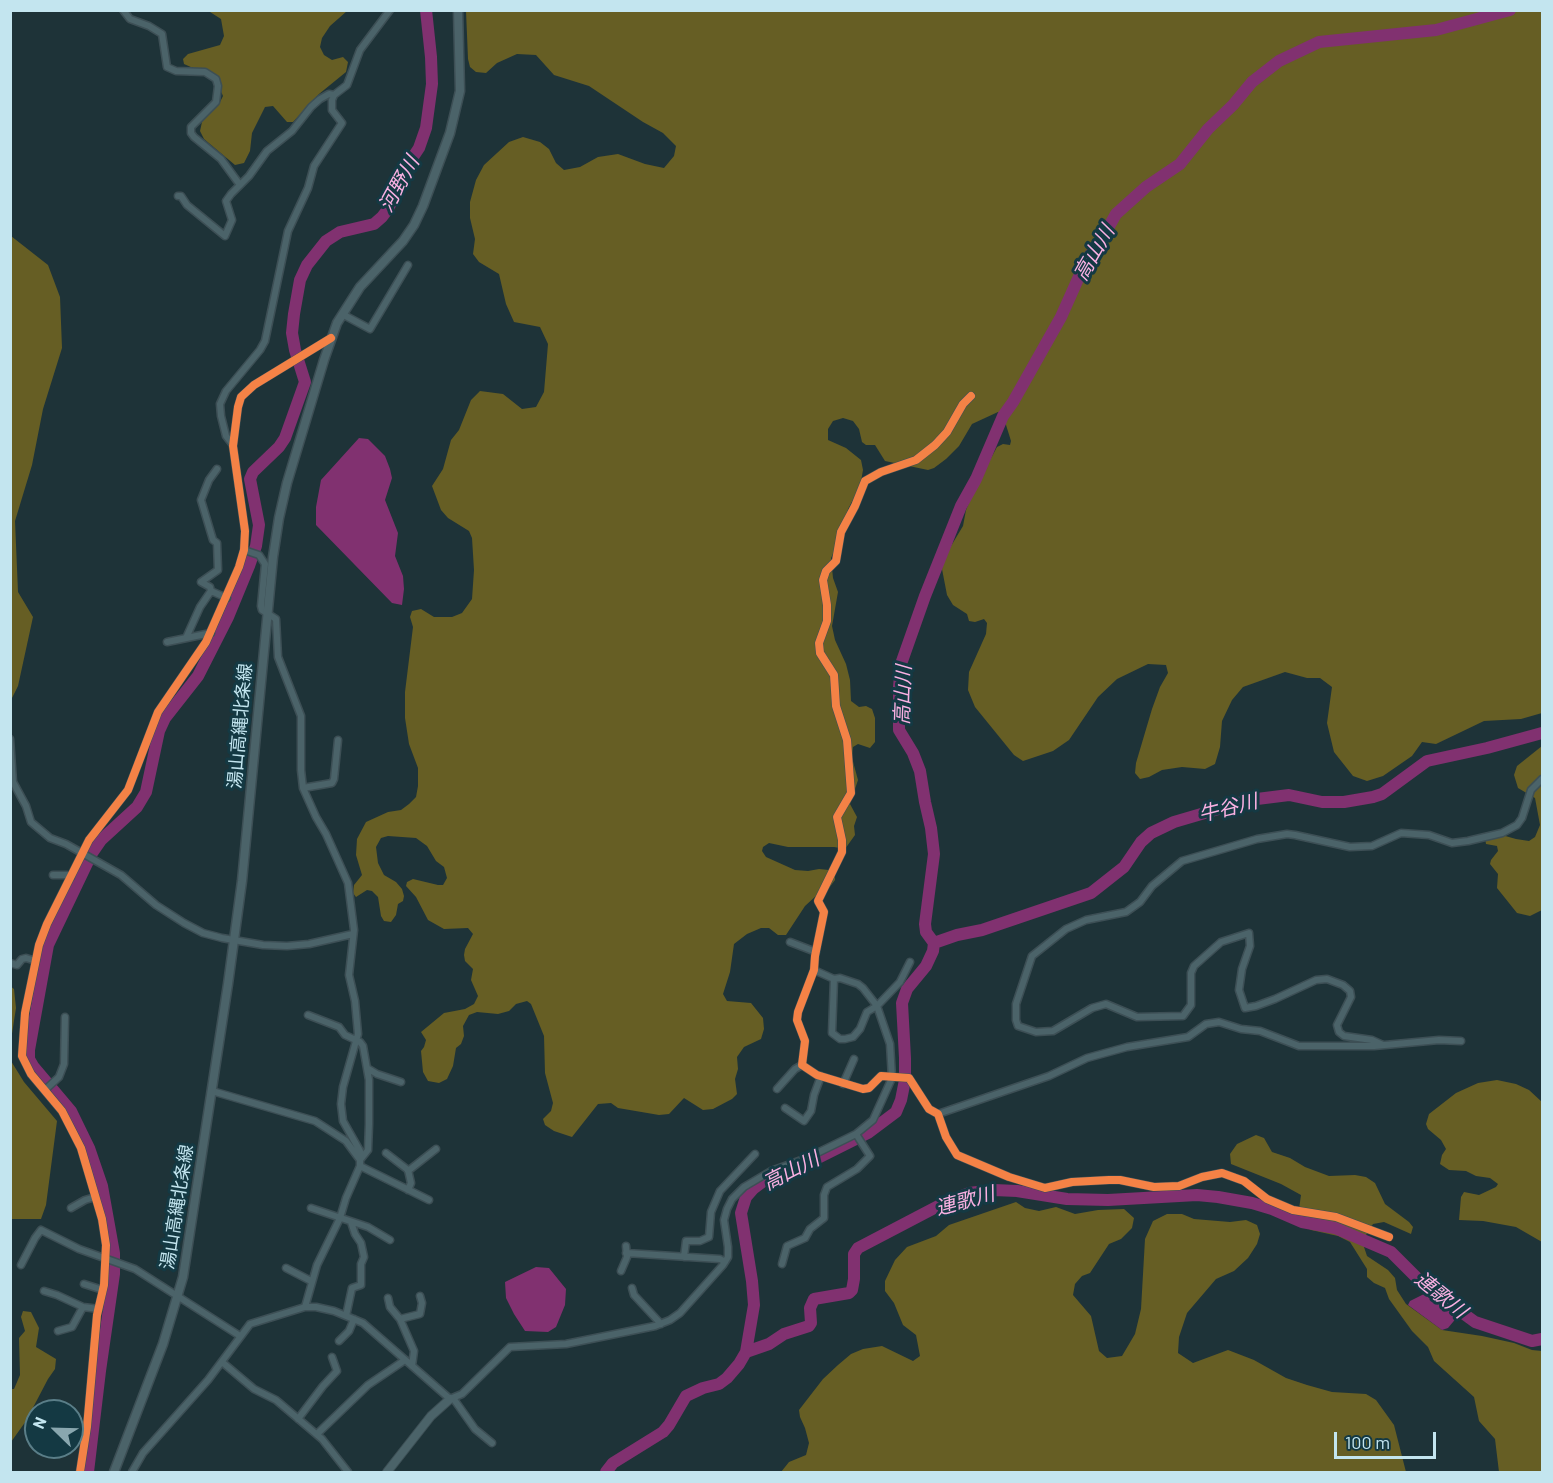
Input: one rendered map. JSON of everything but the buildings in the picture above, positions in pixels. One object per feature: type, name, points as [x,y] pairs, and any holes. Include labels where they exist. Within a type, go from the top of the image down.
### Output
[{"type":"main road","name":"湯山高縄北条線","points":[[114,1473],[163,1344],[185,1268],[242,881],[268,614],[279,518],[286,483],[331,338],[342,314],[360,287],[403,241],[414,225],[450,133],[460,91],[458,10]]},
{"type":"street","points":[[123,10],[130,19],[162,34],[167,67],[176,71],[205,72],[216,79],[218,86],[216,102],[191,127],[191,133],[194,138],[221,159],[240,185]]},
{"type":"street","points":[[233,446],[226,435],[220,404],[226,391],[265,341],[288,231],[308,188],[314,166],[342,123],[332,110],[334,95],[347,85],[360,50],[390,10]]},
{"type":"street","points":[[178,196],[181,196],[187,205],[225,236],[232,220],[226,201],[249,176],[267,151],[292,131],[311,107],[329,94],[334,95]]},
{"type":"street","points":[[342,314],[370,329],[408,265]]},
{"type":"street","points":[[80,1473],[87,1427],[95,1335],[103,1290],[106,1259],[104,1233],[81,1148],[62,1111],[46,1089],[31,1074],[25,1063],[22,1050],[25,1013],[36,961],[44,931],[89,840],[128,790],[139,766],[153,722],[195,661],[211,633],[246,550],[233,446],[238,407],[243,394],[260,381],[331,338]]},
{"type":"street","points":[[802,1065],[805,1041],[797,1020],[814,970],[824,912],[818,901],[842,852],[837,817],[851,793],[847,740],[836,706],[834,675],[820,653],[819,643],[827,621],[823,580],[826,571],[836,561],[841,532],[866,481],[881,472],[915,460],[935,445],[947,432],[963,404],[971,396]]},
{"type":"street","points":[[217,469],[209,480],[201,500],[213,540],[217,543],[218,570],[201,582],[210,587],[211,591],[227,598]]},
{"type":"street","points":[[246,550],[259,555],[265,564],[261,606],[262,610],[276,619],[278,657],[301,716],[303,788],[348,883],[353,934],[349,975],[357,1016],[356,1041],[343,1087],[341,1104],[343,1120],[360,1151],[360,1163]]},
{"type":"street","points":[[186,638],[200,607],[211,591]]},
{"type":"street","points":[[167,642],[211,633]]},
{"type":"street","points":[[10,739],[13,782],[26,806],[31,822],[50,838],[121,875],[156,905],[184,923],[203,933],[263,945],[309,944],[353,934]]},
{"type":"street","points":[[303,788],[332,783],[338,740]]},
{"type":"street","points":[[1383,1045],[1372,1040],[1344,1036],[1339,1032],[1337,1025],[1351,997],[1350,991],[1343,985],[1328,979],[1316,980],[1275,999],[1245,1008],[1239,990],[1242,969],[1250,946],[1249,933],[1221,942],[1194,966],[1191,973],[1191,1005],[1182,1016],[1137,1017],[1106,1004],[1092,1008],[1053,1030],[1036,1032],[1018,1026],[1016,1004],[1032,956],[1066,929],[1086,920],[1126,912],[1140,902],[1152,886],[1182,861],[1257,839],[1287,834],[1350,848],[1372,846],[1401,832],[1429,834],[1452,843],[1468,842],[1502,833],[1517,825],[1522,818],[1531,790],[1542,779]]},
{"type":"street","points":[[53,875],[71,877]]},
{"type":"street","points":[[35,928],[44,931]]},
{"type":"street","points":[[790,942],[816,952]]},
{"type":"street","points":[[10,963],[17,965],[26,958],[36,961]]},
{"type":"street","points":[[834,979],[832,1033],[845,1039],[853,1037],[860,1029],[867,1012],[877,1006],[900,982],[910,962]]},
{"type":"street","points":[[387,1473],[431,1416],[452,1398],[462,1394],[510,1347],[566,1344],[661,1324],[680,1313],[728,1257],[724,1220],[732,1199],[744,1187],[771,1171],[858,1137],[873,1120],[892,1078],[890,1044],[877,1006],[858,984],[840,978],[834,979],[814,970]]},
{"type":"street","points":[[304,1307],[311,1281],[340,1218],[360,1163],[368,1150],[367,1068],[363,1047],[360,1042],[345,1035],[339,1027],[308,1015]]},
{"type":"street","points":[[46,1089],[59,1077],[64,1064],[65,1017]]},
{"type":"street","points":[[938,1114],[1050,1076],[1087,1058],[1127,1047],[1188,1037],[1206,1024],[1219,1022],[1241,1029],[1260,1031],[1299,1046],[1461,1041]]},
{"type":"street","points":[[843,1084],[854,1059]]},
{"type":"street","points":[[802,1065],[821,1076],[862,1089],[868,1088],[881,1076],[909,1078],[929,1109],[938,1114],[946,1137],[957,1155],[1009,1177],[1045,1188],[1072,1182],[1109,1180],[1154,1187],[1179,1186],[1202,1177],[1222,1173],[1244,1181],[1267,1199],[1293,1210],[1336,1217],[1389,1237]]},
{"type":"street","points":[[777,1089],[795,1069],[802,1065]]},
{"type":"street","points":[[367,1068],[401,1082]]},
{"type":"street","points":[[785,1108],[804,1121],[811,1111],[821,1076]]},
{"type":"street","points":[[212,1091],[315,1121],[346,1141],[360,1163],[429,1200]]},
{"type":"street","points":[[782,1263],[787,1246],[805,1238],[810,1229],[824,1218],[824,1195],[827,1187],[869,1158],[870,1153],[858,1137]]},
{"type":"street","points":[[408,1171],[436,1149]]},
{"type":"street","points":[[386,1153],[408,1171],[411,1183],[408,1190]]},
{"type":"street","points":[[684,1257],[686,1241],[700,1241],[708,1237],[711,1212],[720,1191],[755,1154]]},
{"type":"street","points":[[72,1208],[95,1197]]},
{"type":"street","points":[[311,1208],[368,1227],[390,1240]]},
{"type":"street","points":[[346,1316],[352,1288],[361,1285],[361,1264],[364,1257],[361,1243],[351,1222]]},
{"type":"street","points":[[21,1265],[41,1230],[79,1249],[135,1269],[240,1336]]},
{"type":"street","points":[[621,1270],[627,1257],[626,1249],[684,1257],[720,1259],[724,1262]]},
{"type":"street","points":[[286,1268],[311,1281]]},
{"type":"street","points":[[84,1284],[103,1290]]},
{"type":"street","points":[[632,1288],[634,1295],[661,1324]]},
{"type":"street","points":[[44,1291],[83,1307],[99,1309]]},
{"type":"street","points":[[400,1319],[420,1314],[422,1304],[420,1296]]},
{"type":"street","points":[[388,1298],[390,1307],[400,1319],[414,1351],[412,1366]]},
{"type":"street","points":[[58,1331],[72,1328],[83,1307]]},
{"type":"street","points":[[132,1473],[143,1453],[222,1362],[249,1323],[304,1307],[316,1307],[363,1323],[452,1398],[475,1429],[492,1443]]},
{"type":"street","points":[[339,1341],[349,1331],[354,1319]]},
{"type":"street","points":[[298,1419],[337,1371],[332,1357]]},
{"type":"street","points":[[317,1434],[368,1385],[405,1360]]},
{"type":"street","points":[[222,1362],[254,1389],[276,1400],[317,1434],[348,1473]]},
{"type":"shaded area","points":[[196,11],[347,11],[330,26],[322,38],[320,47],[324,55],[332,60],[343,57],[348,62],[346,72],[319,94],[293,122],[287,122],[273,106],[265,107],[252,133],[250,151],[244,163],[235,165],[204,139],[200,131],[202,122],[209,111],[220,102],[223,96],[214,75],[204,69],[184,64],[183,59],[188,54],[220,45],[224,36],[221,19],[210,12]]},
{"type":"shaded area","points":[[466,11],[1542,11],[1542,713],[1521,719],[1484,721],[1436,744],[1422,742],[1412,756],[1383,776],[1367,781],[1353,776],[1334,752],[1327,723],[1332,687],[1320,678],[1307,678],[1285,672],[1243,687],[1232,700],[1222,721],[1220,747],[1215,764],[1205,769],[1182,767],[1162,770],[1140,779],[1135,773],[1136,763],[1152,709],[1168,673],[1166,665],[1148,664],[1117,679],[1098,697],[1069,740],[1053,751],[1023,761],[1014,755],[975,707],[968,690],[969,672],[986,634],[987,623],[984,619],[969,621],[967,614],[953,605],[947,595],[942,569],[945,556],[963,526],[966,510],[976,486],[997,447],[1003,444],[1010,445],[1011,441],[1002,412],[972,424],[959,446],[946,459],[928,470],[885,461],[875,445],[866,445],[862,442],[859,429],[853,421],[843,418],[833,421],[828,429],[828,440],[846,448],[861,460],[863,470],[860,487],[848,509],[843,542],[831,558],[833,578],[838,592],[832,626],[835,640],[846,664],[850,680],[851,701],[859,707],[866,706],[872,709],[875,718],[875,742],[870,748],[858,744],[853,747],[852,758],[858,780],[850,804],[857,817],[854,826],[855,835],[845,849],[788,847],[769,843],[763,847],[762,851],[766,857],[795,870],[829,870],[835,875],[835,880],[829,888],[805,906],[786,935],[778,935],[769,928],[761,928],[747,934],[734,944],[730,972],[723,994],[727,1001],[751,1003],[763,1018],[764,1029],[761,1039],[744,1047],[737,1057],[738,1069],[735,1079],[737,1094],[713,1109],[703,1110],[684,1098],[669,1114],[659,1115],[618,1108],[611,1103],[598,1104],[572,1137],[554,1131],[545,1125],[543,1119],[551,1111],[553,1103],[545,1073],[544,1036],[531,1004],[527,1001],[498,1014],[477,1012],[469,1015],[463,1026],[464,1036],[461,1044],[456,1048],[453,1066],[447,1079],[439,1083],[428,1081],[423,1072],[421,1051],[426,1040],[421,1032],[444,1013],[465,1009],[474,1004],[478,996],[471,980],[473,969],[465,961],[464,955],[473,934],[468,928],[444,929],[428,920],[416,897],[406,886],[407,882],[413,879],[443,885],[447,878],[444,867],[436,861],[427,846],[416,838],[388,836],[381,838],[376,847],[378,863],[384,875],[396,882],[404,896],[391,922],[384,921],[378,897],[372,891],[367,890],[356,897],[353,893],[354,885],[362,875],[356,855],[357,839],[366,822],[388,812],[401,810],[416,797],[418,768],[409,744],[405,718],[405,692],[413,627],[410,617],[412,611],[421,609],[434,617],[452,617],[462,613],[472,599],[474,570],[472,538],[469,531],[448,518],[441,510],[432,486],[443,469],[451,440],[459,430],[471,400],[480,391],[503,394],[522,409],[536,407],[544,392],[548,344],[540,327],[514,322],[506,304],[499,274],[479,262],[473,254],[475,239],[470,218],[470,202],[476,180],[484,165],[509,142],[523,137],[540,142],[549,149],[556,163],[564,170],[580,167],[598,157],[618,154],[664,168],[674,156],[676,146],[663,133],[589,86],[554,75],[536,55],[517,54],[497,63],[486,73],[476,72],[470,67],[468,59]]},
{"type":"shaded area","points":[[11,236],[48,265],[60,297],[62,348],[43,409],[32,465],[15,521],[18,592],[33,617],[18,686],[11,700]]},
{"type":"shaded area","points":[[359,438],[368,439],[385,456],[390,469],[392,478],[385,500],[398,533],[395,556],[403,576],[402,605],[392,603],[316,525],[316,507],[321,480]]},
{"type":"shaded area","points":[[1542,746],[1542,910],[1530,916],[1517,913],[1497,888],[1498,874],[1490,864],[1498,851],[1497,846],[1486,844],[1485,838],[1491,832],[1529,841],[1535,837],[1540,825],[1535,798],[1518,788],[1514,775],[1517,766]]},
{"type":"shaded area","points":[[10,986],[14,989],[16,1008],[11,1040],[11,1061],[24,1082],[57,1121],[46,1205],[41,1219],[11,1219]]},
{"type":"shaded area","points":[[1497,1080],[1516,1084],[1529,1090],[1542,1102],[1542,1242],[1516,1227],[1483,1221],[1459,1220],[1461,1197],[1464,1192],[1479,1195],[1498,1184],[1490,1178],[1476,1176],[1466,1171],[1449,1170],[1440,1164],[1446,1149],[1426,1124],[1429,1114],[1456,1093],[1478,1083]]},
{"type":"shaded area","points":[[1256,1135],[1264,1138],[1272,1152],[1290,1158],[1305,1167],[1329,1176],[1366,1177],[1375,1183],[1385,1204],[1413,1227],[1411,1234],[1384,1222],[1373,1224],[1366,1235],[1364,1247],[1367,1256],[1388,1270],[1395,1278],[1397,1290],[1406,1304],[1442,1330],[1482,1336],[1542,1351],[1542,1472],[1499,1472],[1495,1439],[1479,1421],[1474,1397],[1434,1361],[1428,1347],[1412,1331],[1389,1299],[1385,1288],[1367,1277],[1367,1269],[1350,1242],[1338,1236],[1311,1230],[1300,1224],[1298,1216],[1301,1195],[1281,1184],[1231,1164],[1230,1154],[1237,1144]]},
{"type":"shaded area","points":[[1016,1202],[1025,1208],[1039,1211],[1056,1207],[1075,1214],[1124,1209],[1134,1218],[1132,1228],[1121,1239],[1109,1244],[1090,1273],[1082,1276],[1075,1284],[1073,1295],[1091,1316],[1099,1351],[1107,1358],[1122,1356],[1135,1334],[1141,1309],[1145,1239],[1153,1221],[1167,1214],[1182,1214],[1194,1219],[1230,1222],[1246,1220],[1257,1225],[1260,1234],[1248,1258],[1234,1271],[1216,1279],[1187,1313],[1179,1337],[1178,1353],[1193,1363],[1228,1350],[1254,1360],[1286,1378],[1307,1385],[1332,1392],[1366,1394],[1376,1400],[1394,1425],[1406,1472],[781,1472],[789,1462],[806,1455],[809,1443],[799,1410],[823,1379],[851,1354],[863,1349],[882,1346],[913,1361],[920,1356],[916,1335],[903,1325],[894,1303],[885,1291],[885,1281],[895,1260],[907,1247],[936,1236],[949,1225]]},
{"type":"shaded area","points":[[536,1267],[549,1268],[566,1289],[565,1305],[556,1327],[548,1332],[525,1331],[506,1298],[505,1282]]},
{"type":"shaded area","points":[[1428,1292],[1459,1300],[1463,1306],[1463,1310],[1448,1328],[1442,1330],[1408,1305],[1410,1301]]},
{"type":"shaded area","points":[[23,1311],[31,1312],[39,1328],[36,1347],[56,1359],[55,1369],[38,1399],[24,1399],[24,1424],[11,1442],[11,1389],[14,1389],[20,1375],[19,1338],[25,1331],[21,1317]]},
{"type":"waterway","name":"河野川","points":[[88,1472],[114,1274],[114,1253],[102,1186],[89,1148],[71,1111],[29,1059],[48,945],[92,853],[101,840],[137,807],[146,792],[159,731],[165,718],[198,676],[228,617],[249,566],[256,546],[259,525],[250,479],[253,472],[285,438],[305,382],[292,333],[300,280],[307,265],[326,241],[340,232],[374,224],[382,217],[419,148],[426,128],[432,84],[426,10]]},
{"type":"waterway","name":"高山川","points":[[606,1472],[613,1463],[663,1432],[686,1396],[719,1384],[727,1378],[746,1352],[754,1305],[741,1213],[746,1197],[765,1180],[804,1165],[868,1133],[896,1112],[901,1100],[905,1080],[902,1003],[907,989],[926,966],[934,943],[926,932],[925,924],[934,854],[931,828],[920,771],[913,753],[899,730],[901,664],[961,506],[976,479],[1003,416],[1061,317],[1086,261],[1116,214],[1146,187],[1180,164],[1208,129],[1233,105],[1252,82],[1279,61],[1319,42],[1436,30],[1510,10]]},
{"type":"waterway","name":"牛谷川","points":[[934,943],[982,930],[1091,893],[1124,867],[1141,842],[1151,833],[1174,822],[1249,800],[1289,795],[1322,802],[1344,802],[1373,797],[1382,794],[1427,761],[1542,733]]},
{"type":"waterway","name":"連歌川","points":[[746,1352],[769,1344],[784,1334],[809,1326],[811,1323],[810,1308],[814,1299],[849,1293],[852,1290],[854,1279],[854,1254],[858,1248],[944,1203],[969,1193],[994,1190],[1017,1191],[1067,1199],[1108,1200],[1197,1195],[1252,1203],[1302,1222],[1335,1228],[1391,1252],[1423,1284],[1475,1322],[1532,1341],[1542,1339]]},
{"type":"cycle path","points":[[80,1472],[87,1427],[97,1315],[104,1285],[106,1245],[102,1219],[81,1148],[62,1111],[31,1074],[22,1056],[25,1013],[39,945],[47,924],[89,840],[128,790],[158,712],[206,642],[239,567],[244,550],[245,531],[233,446],[241,397],[254,385],[331,338]]},
{"type":"cycle path","points":[[971,396],[963,404],[947,432],[935,445],[916,460],[881,472],[865,481],[841,532],[836,561],[826,571],[823,580],[827,621],[819,643],[820,653],[834,675],[836,706],[847,740],[851,793],[837,817],[842,852],[818,901],[824,912],[814,970],[798,1012],[797,1020],[805,1041],[802,1065],[817,1075],[863,1089],[869,1088],[881,1076],[909,1078],[929,1109],[938,1114],[946,1137],[957,1155],[1009,1177],[1045,1188],[1072,1182],[1109,1180],[1154,1187],[1179,1186],[1202,1177],[1222,1173],[1244,1181],[1267,1199],[1293,1210],[1336,1217],[1389,1237]]}]
